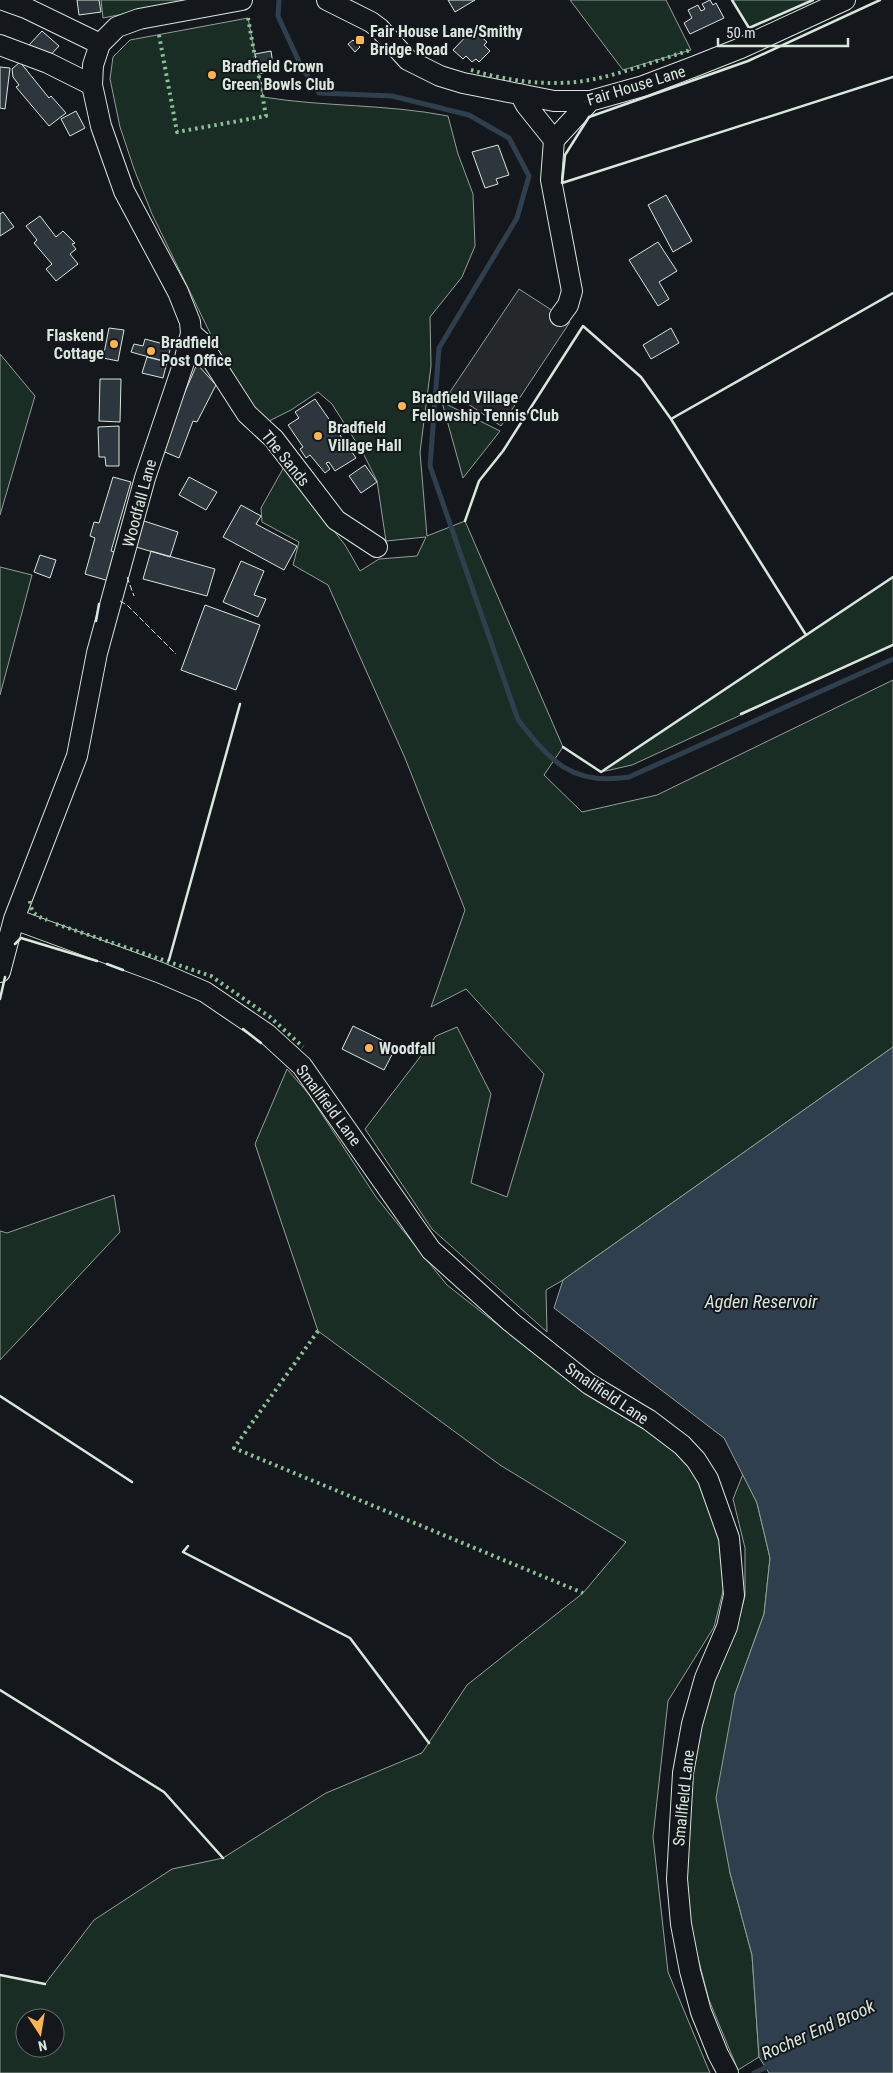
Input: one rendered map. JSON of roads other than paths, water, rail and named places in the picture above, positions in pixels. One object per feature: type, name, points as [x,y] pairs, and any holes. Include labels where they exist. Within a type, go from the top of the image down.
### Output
[{"type":"street","points":[[3,0],[26,8],[100,44],[117,27],[139,19],[242,0]]},
{"type":"street","points":[[327,0],[370,22]]},
{"type":"street","name":"Fair House Lane","points":[[360,0],[370,22],[379,28],[408,60],[440,76],[463,83],[554,101],[590,102],[643,86],[693,67],[758,40],[845,0]]},
{"type":"street","name":"Woodfall Lane","points":[[0,972],[14,919],[77,756],[97,653],[145,478],[184,362],[191,333],[190,322],[184,304],[124,191],[101,126],[92,85],[93,65],[100,44]]},
{"type":"street","points":[[0,45],[48,63],[92,85]]},
{"type":"street","points":[[520,94],[526,105],[554,140]]},
{"type":"street","points":[[560,316],[568,306],[572,291],[552,180],[554,140],[590,102]]},
{"type":"street","name":"The Sands","points":[[191,333],[200,340],[247,414],[274,439],[336,520],[377,547]]},
{"type":"street","name":"Smallfield Lane","points":[[14,919],[161,973],[205,992],[266,1034],[302,1066],[431,1250],[511,1322],[589,1384],[649,1420],[682,1446],[696,1460],[708,1479],[729,1538],[734,1595],[727,1627],[705,1678],[692,1724],[682,1781],[677,1879],[681,1924],[690,1971],[701,2012],[728,2073]]},
{"type":"water","name":"Agden Reservoir","points":[[893,1047],[893,2073],[769,2073],[759,2057],[752,1955],[730,1873],[716,1798],[735,1694],[764,1614],[770,1558],[757,1503],[724,1438],[554,1308],[563,1280]]},
{"type":"waterway","points":[[279,0],[278,16],[301,66],[319,93],[392,96],[469,115],[509,138],[529,176],[517,218],[439,348],[430,466],[518,720],[541,747],[552,758],[577,774],[592,778],[609,779],[629,777],[893,659]]},
{"type":"waterway","name":"Rocher End Brook","points":[[754,2073],[771,2065]]},
{"type":"place","name":"Fair House Lane/Smithy Bridge Road","points":[[360,40]]},
{"type":"place","name":"Bradfield Crown Green Bowls Club","points":[[212,75]]},
{"type":"place","name":"Flaskend Cottage","points":[[114,344]]},
{"type":"place","name":"Bradfield Post Office","points":[[151,351]]},
{"type":"place","name":"Bradfield Village Fellowship Tennis Club","points":[[402,406]]},
{"type":"place","name":"Bradfield Village Hall","points":[[318,436]]},
{"type":"place","name":"Woodfall","points":[[369,1048]]}]
